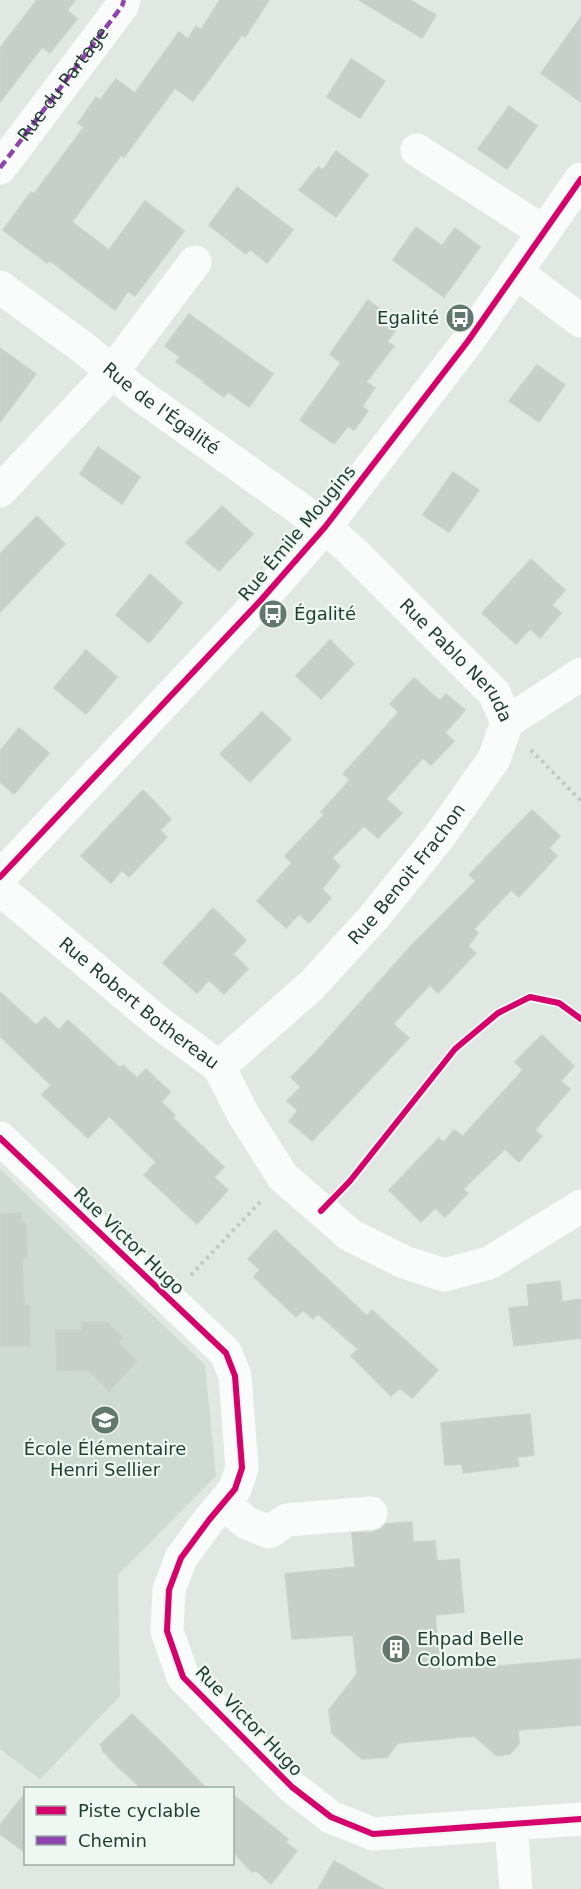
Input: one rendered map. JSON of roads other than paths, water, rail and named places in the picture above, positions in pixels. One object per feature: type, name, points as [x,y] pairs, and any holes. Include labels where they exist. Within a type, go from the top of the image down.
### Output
[{"type":"street","name":"Rue du Partage","points":[[0,168],[122,6],[124,0]]},
{"type":"street","points":[[417,150],[544,232]]},
{"type":"street","name":"Rue Émile Mougins","points":[[0,877],[261,600],[325,527],[468,341],[581,179]]},
{"type":"street","points":[[0,492],[112,372],[195,262]]},
{"type":"street","points":[[516,272],[581,321]]},
{"type":"street","name":"Rue de l'Égalité","points":[[0,287],[85,349],[136,392],[325,527]]},
{"type":"street","name":"Rue Pablo Neruda","points":[[325,527],[343,541],[494,693],[507,722]]},
{"type":"street","points":[[507,722],[581,674]]},
{"type":"street","name":"Rue Benoit Frachon","points":[[219,1067],[312,985],[374,917],[438,838],[494,759],[507,722]]},
{"type":"street","name":"Rue Robert Bothereau","points":[[0,889],[158,1022],[219,1067],[243,1114],[283,1177],[350,1235],[404,1262],[444,1275],[489,1263],[581,1206]]},
{"type":"street","name":"Rue Victor Hugo","points":[[0,1138],[226,1353],[235,1376],[242,1468],[235,1490],[181,1558],[169,1590],[166,1631],[183,1677],[292,1787],[331,1817],[373,1834],[581,1819]]},
{"type":"street","points":[[223,1504],[247,1523],[269,1532],[287,1520],[371,1512]]},
{"type":"street","points":[[511,1825],[516,1889]]},
{"type":"place","name":"Egalité","points":[[460,318]]},
{"type":"place","name":"Égalité","points":[[273,614]]},
{"type":"place","name":"École Élémentaire Henri Sellier","points":[[105,1420]]},
{"type":"place","name":"Ehpad Belle Colombe","points":[[396,1649]]}]
